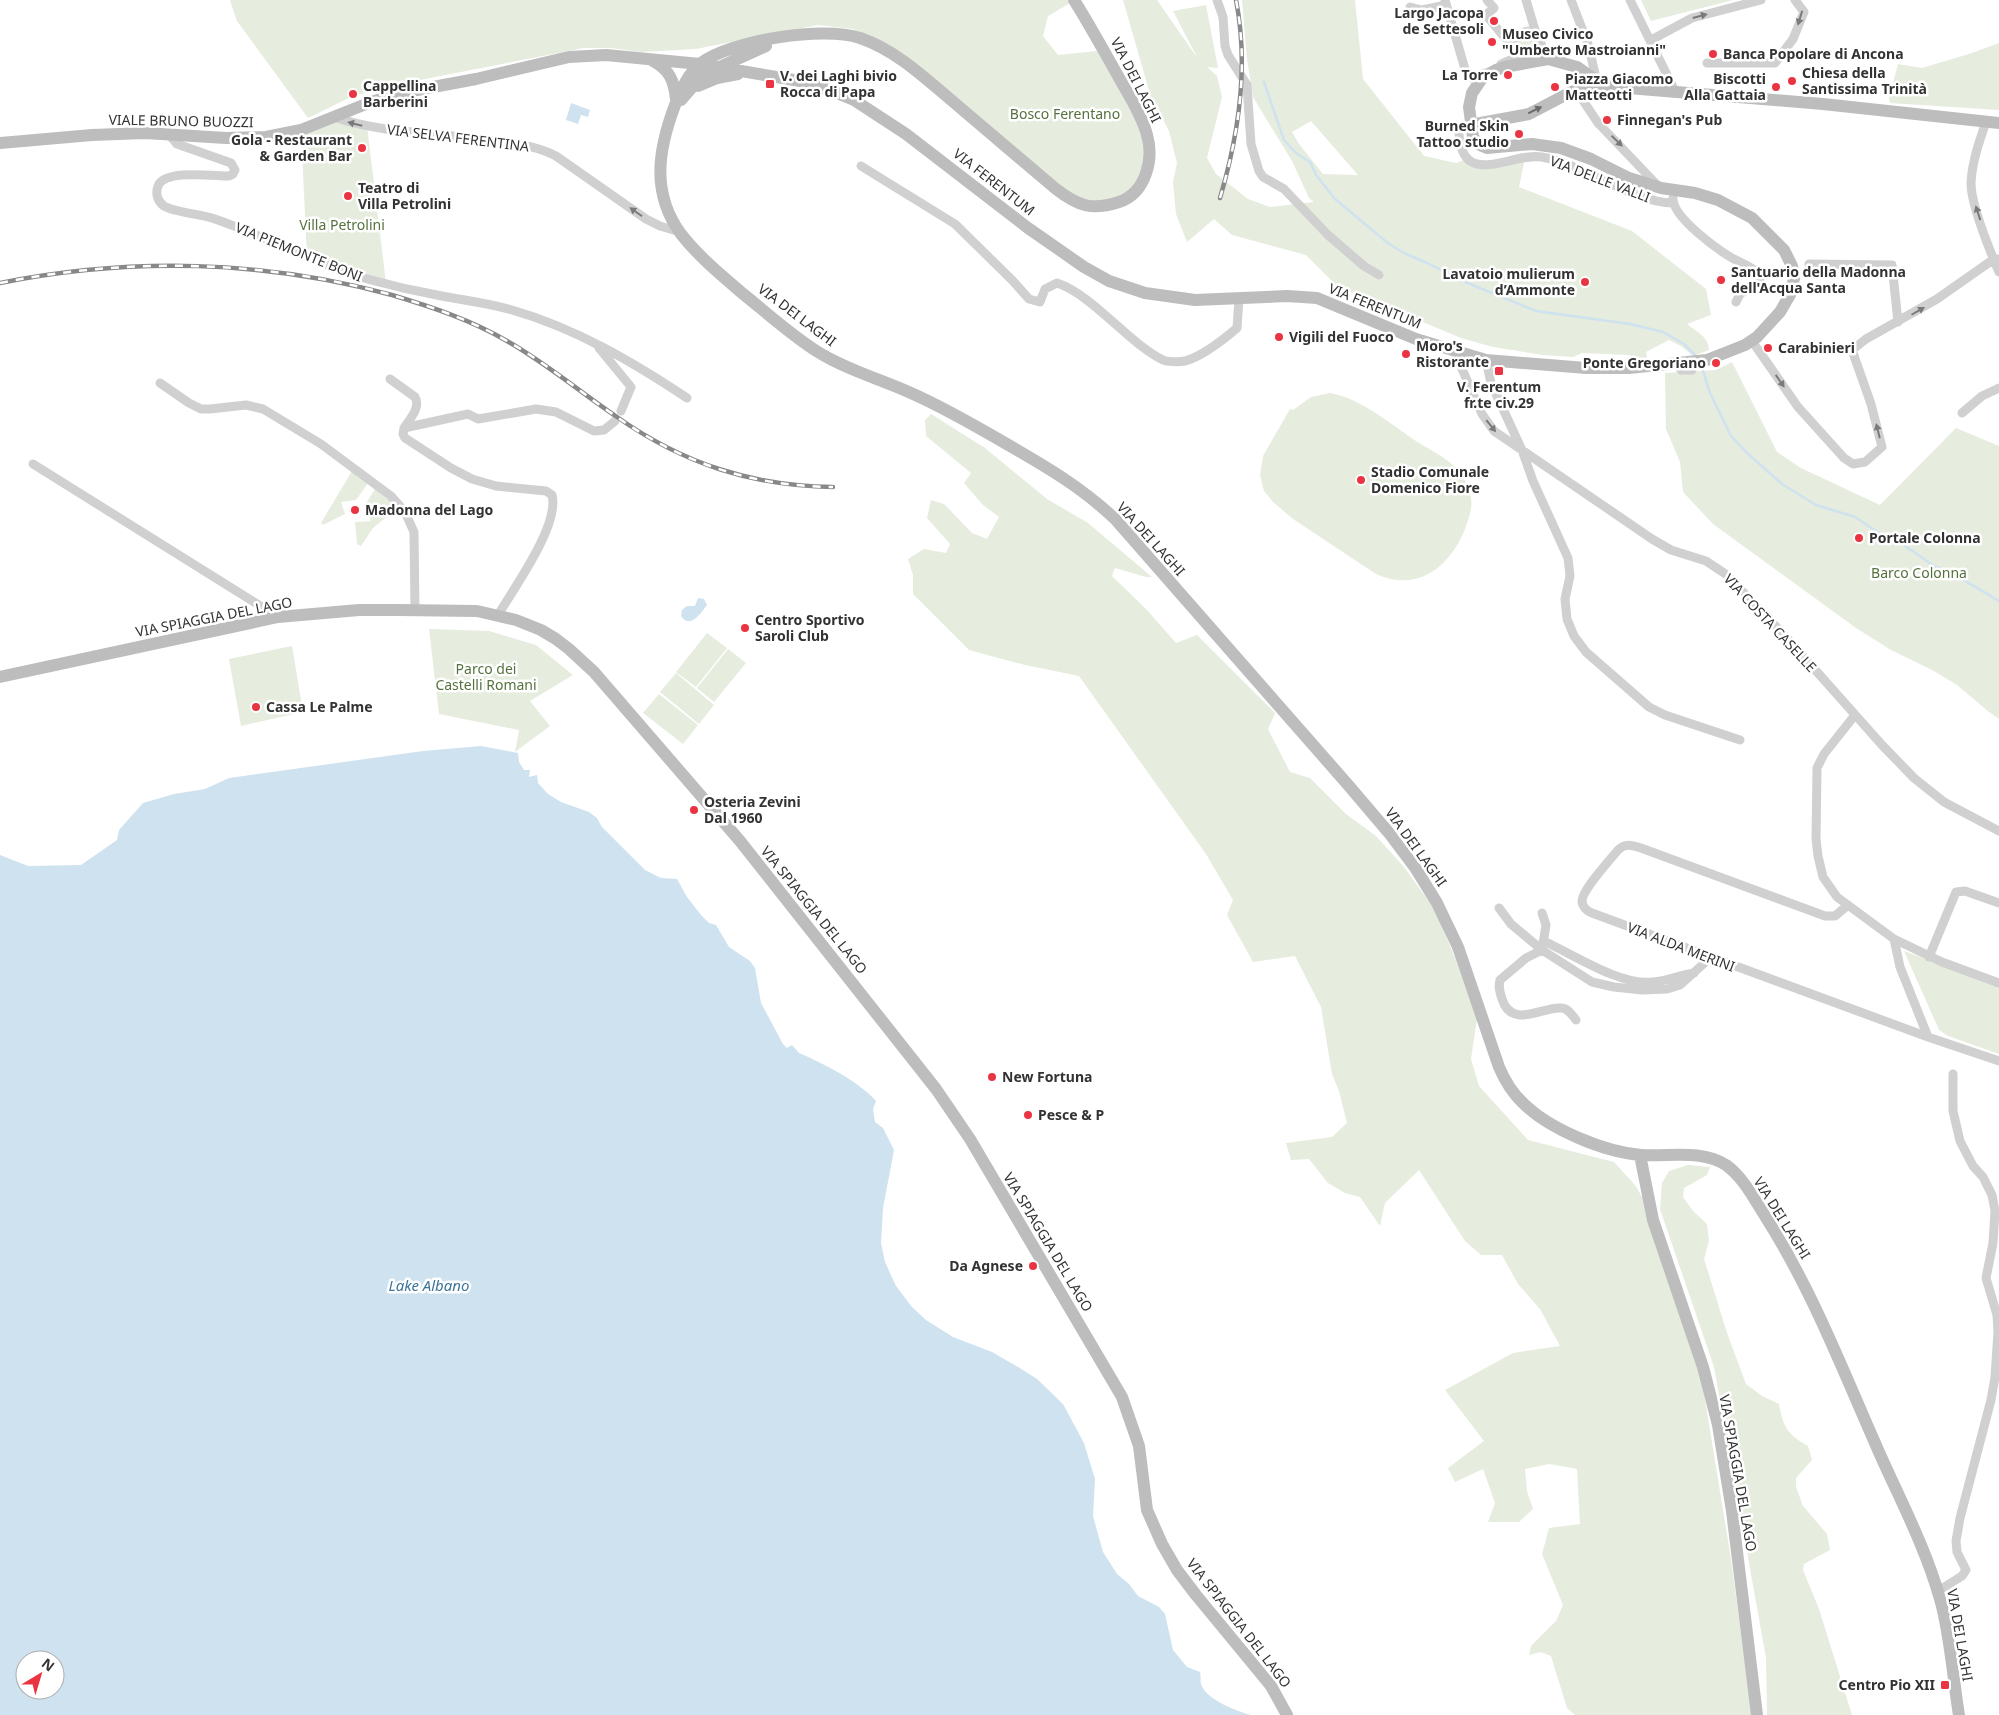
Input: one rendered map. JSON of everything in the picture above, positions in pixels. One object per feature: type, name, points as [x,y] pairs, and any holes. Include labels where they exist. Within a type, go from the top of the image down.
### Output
[{"type":"main road","name":"VIA DEI LAGHI","points":[[1074,0],[1136,109],[1149,145],[1148,168],[1136,190],[1123,201],[1097,208],[1079,204],[1062,194],[920,74],[890,52],[867,41],[848,36],[823,34],[792,36],[728,48],[700,64],[687,79],[675,105],[663,140],[660,168],[667,209],[680,232],[705,260],[794,335],[816,351],[847,367],[911,393],[972,424],[1067,480],[1112,517],[1349,786],[1389,833],[1419,874],[1444,914],[1454,938],[1470,978],[1496,1061],[1504,1079],[1515,1094],[1536,1114],[1564,1130],[1599,1145],[1640,1155],[1695,1156],[1714,1160],[1733,1171],[1750,1192],[1813,1301],[1922,1550],[1938,1591],[1944,1614],[1958,1715]]},
{"type":"main road","name":"VIA DEI LAGHI","points":[[675,105],[700,78],[718,66],[792,36]]},
{"type":"main road","points":[[651,60],[697,55],[728,48]]},
{"type":"main road","points":[[759,49],[755,59],[757,66],[769,76]]},
{"type":"main road","name":"VIALE BRUNO BUOZZI","points":[[0,144],[92,135],[145,133],[226,138],[266,137],[302,130],[401,93],[476,79],[561,58],[593,54],[651,60]]},
{"type":"main road","points":[[1597,82],[1576,90],[1529,114],[1470,125],[1470,100],[1478,82],[1496,70],[1523,59],[1548,59],[1577,67],[1604,86],[1823,104],[1999,123]]},
{"type":"main road","points":[[651,60],[666,69],[671,76],[675,105]]},
{"type":"main road","name":"VIA FERENTUM","points":[[651,60],[718,66],[769,76],[823,88],[867,108],[929,151],[1038,235],[1084,267],[1109,281],[1145,293],[1174,299],[1195,300],[1287,296],[1317,298],[1416,339],[1486,360],[1602,368],[1677,364],[1713,358],[1752,341],[1776,317],[1791,293],[1794,274],[1788,256],[1762,226],[1737,208],[1704,195],[1669,194],[1629,178],[1592,159],[1561,148],[1532,144],[1484,148],[1474,140],[1470,125]]},
{"type":"main road","points":[[689,91],[712,80],[747,72]]},
{"type":"main road","name":"VIA SPIAGGIA DEL LAGO","points":[[0,677],[278,617],[360,610],[468,611],[498,615],[528,624],[550,635],[569,649],[594,672],[740,840],[947,1104],[970,1139],[1122,1398],[1139,1446],[1147,1510],[1166,1551],[1196,1595],[1270,1686],[1287,1715]]},
{"type":"main road","name":"VIA SPIAGGIA DEL LAGO","points":[[1640,1155],[1653,1220],[1703,1368],[1718,1425],[1732,1512],[1757,1715]]},
{"type":"street","points":[[1217,0],[1223,17],[1225,46],[1228,55],[1247,85],[1251,144],[1259,171],[1262,176],[1284,189],[1328,235],[1364,266],[1379,275]]},
{"type":"street","points":[[1410,7],[1422,10],[1446,3],[1462,63],[1469,78],[1476,78],[1523,59],[1486,15],[1494,8],[1488,0]]},
{"type":"street","points":[[1526,0],[1535,30],[1548,59]]},
{"type":"street","points":[[1571,0],[1588,44],[1597,82]]},
{"type":"street","points":[[1630,0],[1654,39],[1676,93]]},
{"type":"street","points":[[1654,39],[1692,18],[1761,0]]},
{"type":"street","points":[[1707,63],[1775,63],[1793,39],[1804,12],[1795,0]]},
{"type":"street","points":[[1510,45],[1524,32],[1535,30]]},
{"type":"street","points":[[1576,90],[1598,123],[1669,194],[1681,215],[1699,234],[1725,253],[1760,274],[1760,282],[1740,294],[1736,302]]},
{"type":"street","name":"VIA SELVA FERENTINA","points":[[334,117],[356,125],[474,138],[542,150],[556,156],[651,222],[680,232]]},
{"type":"street","points":[[1986,122],[1974,159],[1971,184],[1976,208],[1996,259],[1999,272]]},
{"type":"street","name":"VIA DELLE VALLI","points":[[1459,133],[1464,153],[1477,164],[1488,166],[1520,157],[1540,157],[1568,164],[1643,197],[1669,194]]},
{"type":"street","name":"VIA PIEMONTE BONI","points":[[171,134],[177,144],[231,163],[235,170],[229,176],[174,176],[164,179],[156,192],[164,206],[207,216],[340,270],[402,287],[506,308],[550,323],[596,344],[648,373],[687,398]]},
{"type":"street","points":[[861,166],[955,224],[1029,299],[1040,302],[1045,289],[1057,283],[1070,287],[1124,332],[1164,361],[1184,361],[1220,342],[1237,328],[1239,298]]},
{"type":"street","points":[[1752,341],[1798,407],[1844,458],[1853,464],[1866,462],[1882,447],[1871,404],[1852,350],[1866,339],[1937,300],[1996,259]]},
{"type":"street","points":[[1809,264],[1892,265],[1898,322]]},
{"type":"street","points":[[596,344],[631,387],[621,411]]},
{"type":"street","name":"VIA COSTA CASELLE","points":[[1454,351],[1489,424],[1498,435],[1652,539],[1671,550],[1706,561],[1727,575],[1786,637],[1894,758],[1926,789],[1956,809],[1999,831]]},
{"type":"street","points":[[1486,360],[1491,383],[1568,558],[1570,576],[1565,599],[1567,619],[1574,636],[1582,647],[1649,707],[1665,716],[1740,740]]},
{"type":"street","points":[[1677,364],[1682,370],[1692,370]]},
{"type":"street","points":[[390,379],[416,397],[418,401],[417,407],[404,428],[403,434],[405,438],[468,478],[496,486],[552,493],[553,504],[544,536],[498,615]]},
{"type":"street","points":[[160,383],[189,403],[201,408],[210,409],[246,404],[263,408],[316,441],[391,496],[405,512],[414,532],[415,610]]},
{"type":"street","points":[[1962,413],[1982,396],[1999,388]]},
{"type":"street","points":[[404,428],[468,414],[478,419],[536,409],[556,412],[594,431],[604,430],[615,421]]},
{"type":"street","points":[[33,464],[278,617]]},
{"type":"street","points":[[1855,715],[1823,756],[1818,765],[1816,777],[1816,843],[1820,868],[1830,888],[1837,897],[1894,939],[1929,957],[1999,983]]},
{"type":"street","name":"VIA ALDA MERINI","points":[[1848,905],[1835,916],[1826,917],[1638,847],[1626,845],[1620,847],[1584,893],[1582,902],[1586,909],[1592,913],[1710,958],[1999,1061]]},
{"type":"street","points":[[1929,957],[1956,892],[1965,891],[1999,903]]},
{"type":"street","points":[[1498,908],[1511,924],[1588,980],[1614,987],[1642,990],[1667,989],[1680,985],[1710,958]]},
{"type":"street","points":[[1542,913],[1546,926],[1545,947]]},
{"type":"street","points":[[1894,939],[1900,967],[1928,1037]]},
{"type":"street","points":[[1545,947],[1631,981],[1652,982],[1694,973]]},
{"type":"street","points":[[1545,947],[1526,958],[1500,980],[1500,992],[1504,1005],[1513,1013],[1525,1015],[1563,1008],[1569,1011],[1576,1020]]},
{"type":"street","points":[[1938,1591],[1965,1572],[1964,1566],[1956,1552],[1956,1541],[1960,1518],[1991,1400],[1999,1332],[1997,1315],[1986,1278],[1993,1243],[1995,1211],[1992,1195],[1983,1177],[1973,1166],[1960,1141],[1954,1111],[1954,1074]]},
{"type":"green space","name":"Bosco Ferentano","points":[[230,0],[1067,0],[1070,3],[1048,16],[1043,36],[1058,55],[1097,51],[1137,118],[1143,137],[1146,162],[1134,185],[1125,196],[1101,204],[1082,202],[1062,190],[916,64],[888,44],[853,29],[818,25],[696,49],[641,52],[611,48],[584,48],[389,86],[351,97],[308,118],[237,21]]},
{"type":"green space","points":[[1123,0],[1157,0],[1198,59],[1173,11],[1206,5],[1218,68],[1207,67],[1217,76],[1222,97],[1207,158],[1216,174],[1248,199],[1270,207],[1314,202],[1309,198],[1292,161],[1253,97],[1247,59],[1242,0],[1355,0],[1363,79],[1424,156],[1456,163],[1467,159],[1477,166],[1525,158],[1519,187],[1632,231],[1706,289],[1711,315],[1687,324],[1699,332],[1707,341],[1709,350],[1693,356],[1681,346],[1669,340],[1646,352],[1647,358],[1639,359],[1628,355],[1582,353],[1573,357],[1543,355],[1493,347],[1461,338],[1337,286],[1306,255],[1232,235],[1214,219],[1187,242],[1176,214],[1173,182],[1177,163],[1169,131],[1150,94]],"holes":[[[1311,121],[1358,175],[1323,174],[1292,132]]]},
{"type":"green space","points":[[1641,0],[1733,0],[1651,21]]},
{"type":"green space","name":"Piazza Giacomo Matteotti","points":[[1530,33],[1537,40],[1538,48],[1534,52],[1524,53],[1514,43]]},
{"type":"green space","points":[[1999,43],[1999,110],[1890,103],[1889,98],[1898,64],[1922,68]]},
{"type":"green space","name":"Villa Petrolini","points":[[334,117],[367,126],[386,283],[307,257],[301,130]]},
{"type":"green space","name":"Barco Colonna","points":[[1732,362],[1777,452],[1801,468],[1880,505],[1956,428],[1999,446],[1999,719],[1957,685],[1934,671],[1891,650],[1856,628],[1713,524],[1683,492],[1680,462],[1666,429],[1665,373],[1716,370]]},
{"type":"green space","points":[[1330,393],[1353,401],[1376,414],[1450,463],[1466,481],[1471,506],[1465,529],[1451,555],[1430,573],[1418,578],[1405,580],[1391,579],[1376,574],[1293,519],[1273,502],[1264,491],[1260,475],[1263,456],[1290,409],[1293,410],[1311,397]]},
{"type":"green space","points":[[931,414],[985,448],[1047,499],[1088,523],[1152,577],[1115,568],[1112,576],[1147,610],[1176,643],[1197,635],[1275,713],[1268,729],[1290,772],[1310,778],[1346,814],[1376,836],[1404,867],[1435,910],[1477,1019],[1471,1059],[1479,1086],[1528,1140],[1614,1162],[1635,1185],[1648,1207],[1700,1369],[1731,1559],[1752,1715],[1575,1715],[1567,1708],[1551,1656],[1541,1652],[1529,1655],[1531,1646],[1556,1621],[1563,1605],[1542,1554],[1549,1528],[1580,1524],[1577,1469],[1549,1464],[1525,1469],[1527,1491],[1533,1509],[1519,1522],[1488,1522],[1495,1503],[1483,1469],[1455,1482],[1448,1468],[1484,1441],[1445,1390],[1513,1353],[1560,1346],[1540,1309],[1518,1284],[1502,1255],[1481,1255],[1465,1241],[1419,1170],[1385,1203],[1380,1226],[1360,1197],[1345,1193],[1328,1183],[1309,1159],[1291,1160],[1286,1143],[1332,1137],[1347,1123],[1339,1091],[1332,1074],[1321,1007],[1295,956],[1253,962],[1227,915],[1233,900],[1206,854],[1079,676],[1025,665],[969,650],[913,594],[913,575],[908,559],[924,549],[946,553],[950,544],[927,518],[931,500],[944,504],[972,533],[987,539],[999,517],[983,505],[964,483],[971,473],[926,436],[925,420]]},
{"type":"green space","points":[[352,471],[368,483],[356,500],[341,502],[345,514],[323,525],[321,523]]},
{"type":"green space","points":[[375,489],[390,501],[395,510],[373,528],[361,546],[357,544],[355,522],[371,521],[365,505]]},
{"type":"green space","name":"Parco dei Castelli Romani","points":[[429,629],[489,631],[536,645],[573,675],[530,701],[550,726],[515,752],[519,730],[439,714]]},
{"type":"green space","points":[[707,633],[727,648],[696,687],[676,672]]},
{"type":"green space","points":[[292,646],[303,712],[241,726],[229,659]]},
{"type":"green space","points":[[728,649],[746,663],[714,702],[697,688]]},
{"type":"green space","points":[[676,673],[714,705],[699,724],[660,692]]},
{"type":"green space","points":[[659,694],[698,725],[683,744],[643,713]]},
{"type":"green space","points":[[1904,951],[1999,986],[1999,1054],[1948,1036],[1939,1030]]},
{"type":"green space","points":[[1688,1165],[1710,1167],[1707,1175],[1684,1188],[1683,1197],[1693,1211],[1707,1224],[1709,1241],[1704,1259],[1727,1333],[1746,1384],[1762,1396],[1779,1404],[1782,1419],[1787,1429],[1795,1438],[1808,1446],[1812,1460],[1796,1478],[1796,1487],[1803,1506],[1827,1534],[1830,1550],[1804,1564],[1803,1570],[1819,1609],[1852,1715],[1767,1715],[1766,1658],[1714,1367],[1660,1209],[1662,1183],[1669,1171]]},
{"type":"water","points":[[571,103],[590,110],[588,117],[581,115],[578,124],[566,120]]},
{"type":"water","points":[[698,598],[704,599],[707,605],[692,621],[684,620],[681,616],[682,610],[687,606],[695,606]]},
{"type":"water","name":"Lake Albano","points":[[481,746],[518,753],[519,762],[524,770],[530,770],[529,777],[537,775],[538,783],[548,794],[561,802],[589,812],[597,818],[602,827],[645,870],[661,878],[677,879],[687,897],[701,915],[709,923],[716,925],[729,947],[750,961],[755,968],[761,1003],[783,1044],[787,1048],[792,1045],[799,1053],[840,1073],[876,1101],[873,1109],[875,1122],[883,1128],[894,1150],[883,1208],[881,1243],[885,1262],[896,1286],[912,1307],[926,1320],[953,1337],[992,1352],[1018,1367],[1037,1379],[1063,1404],[1084,1443],[1095,1479],[1093,1516],[1103,1552],[1117,1574],[1129,1584],[1138,1596],[1159,1607],[1165,1614],[1173,1650],[1187,1667],[1200,1672],[1201,1684],[1204,1690],[1215,1700],[1251,1715],[0,1715],[0,855],[28,866],[81,865],[117,840],[119,830],[143,803],[174,794],[205,789],[229,778],[423,751]]},
{"type":"waterway","points":[[1264,82],[1284,140],[1296,153],[1310,162],[1316,175],[1335,199],[1389,244],[1465,282],[1536,311],[1630,324],[1663,332],[1684,344],[1695,355]]},
{"type":"waterway","points":[[1703,371],[1710,393],[1731,436],[1782,484],[1816,505],[1855,517],[1879,533],[1898,541],[1934,566],[1962,579],[1999,601]]},
{"type":"railway","points":[[1220,198],[1227,174],[1240,100],[1242,50],[1236,0]]},
{"type":"railway","points":[[0,283],[98,269],[147,266],[197,266],[246,269],[344,283],[422,304],[493,333],[535,359],[642,433],[693,460],[747,477],[803,486],[833,487]]},
{"type":"place","name":"Largo Jacopa de Settesoli","points":[[1494,21]]},
{"type":"place","name":"Museo Civico \"Umberto Mastroianni\"","points":[[1492,42]]},
{"type":"place","name":"Banca Popolare di Ancona","points":[[1713,54]]},
{"type":"place","name":"La Torre","points":[[1508,75]]},
{"type":"place","name":"Chiesa della Santissima Trinità","points":[[1792,81]]},
{"type":"place","name":"V. dei Laghi bivio Rocca di Papa","points":[[770,84]]},
{"type":"place","name":"Piazza Giacomo Matteotti","points":[[1555,87]]},
{"type":"place","name":"Biscotti Alla Gattaia","points":[[1776,87]]},
{"type":"place","name":"Cappellina Barberini","points":[[353,94]]},
{"type":"place","name":"Finnegan's Pub","points":[[1607,120]]},
{"type":"place","name":"Burned Skin Tattoo studio","points":[[1519,134]]},
{"type":"place","name":"Gola - Restaurant & Garden Bar","points":[[362,148]]},
{"type":"place","name":"Teatro di Villa Petrolini","points":[[348,196]]},
{"type":"place","name":"Santuario della Madonna dell'Acqua Santa","points":[[1721,280]]},
{"type":"place","name":"Lavatoio mulierum d’Ammonte","points":[[1585,282]]},
{"type":"place","name":"Vigili del Fuoco","points":[[1279,337]]},
{"type":"place","name":"Carabinieri","points":[[1768,348]]},
{"type":"place","name":"Moro's Ristorante","points":[[1406,354]]},
{"type":"place","name":"Ponte Gregoriano","points":[[1716,363]]},
{"type":"place","name":"V. Ferentum fr.te civ.29","points":[[1499,371]]},
{"type":"place","name":"Stadio Comunale Domenico Fiore","points":[[1361,480]]},
{"type":"place","name":"Madonna del Lago","points":[[355,510]]},
{"type":"place","name":"Portale Colonna","points":[[1859,538]]},
{"type":"place","name":"Centro Sportivo Saroli Club","points":[[745,628]]},
{"type":"place","name":"Cassa Le Palme","points":[[256,707]]},
{"type":"place","name":"Osteria Zevini Dal 1960","points":[[694,810]]},
{"type":"place","name":"New Fortuna","points":[[992,1077]]},
{"type":"place","name":"Pesce & P","points":[[1028,1115]]},
{"type":"place","name":"Da Agnese","points":[[1033,1266]]},
{"type":"place","name":"Centro Pio XII","points":[[1945,1685]]}]
